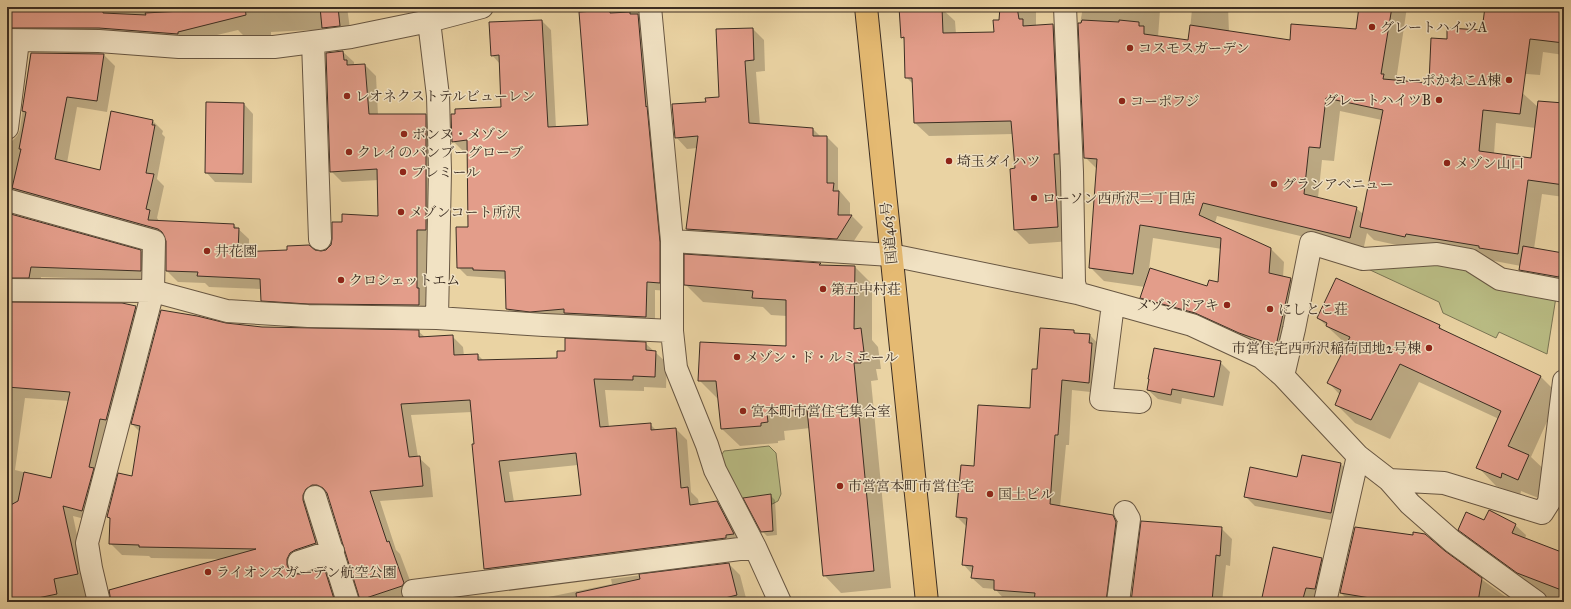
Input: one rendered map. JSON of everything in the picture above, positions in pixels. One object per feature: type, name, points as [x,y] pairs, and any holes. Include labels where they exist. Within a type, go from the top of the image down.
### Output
[{"type":"highway","name":"国道463号","points":[[866,7],[927,602]]},
{"type":"street","points":[[7,128],[12,41],[99,41],[180,47],[274,47],[351,37],[429,21],[482,7]]},
{"type":"street","points":[[650,7],[672,241],[672,331],[676,368],[707,445],[715,470],[755,547],[780,602]]},
{"type":"street","points":[[1065,7],[1072,165],[1074,283],[1077,294]]},
{"type":"street","points":[[429,21],[438,96],[440,171],[437,318]]},
{"type":"street","points":[[313,42],[320,239]]},
{"type":"street","points":[[7,200],[154,241],[153,291],[87,543],[99,602]]},
{"type":"street","points":[[672,241],[891,255],[1077,294],[1192,325],[1261,357],[1283,376],[1358,456],[1389,480],[1410,504],[1452,541],[1536,602]]},
{"type":"street","points":[[1283,376],[1311,243],[1363,259],[1437,254],[1470,260],[1500,279],[1564,291]]},
{"type":"street","points":[[7,290],[153,291],[227,311],[308,316],[437,318],[672,331]]},
{"type":"street","points":[[1113,304],[1101,399],[1140,402]]},
{"type":"street","points":[[1389,480],[1444,483],[1542,513],[1549,502],[1564,381]]},
{"type":"street","points":[[1325,602],[1358,456]]},
{"type":"street","points":[[316,497],[348,602]]},
{"type":"street","points":[[1118,602],[1129,519],[1125,512]]},
{"type":"street","points":[[413,591],[755,547]]},
{"type":"street","points":[[299,562],[333,551]]},
{"type":"green space","points":[[1434,264],[1449,265],[1556,297],[1547,354],[1499,332],[1496,338],[1443,313],[1439,302],[1368,269]]},
{"type":"green space","points":[[769,446],[776,453],[781,494],[778,501],[755,513],[744,509],[719,459],[724,451]]},
{"type":"building","points":[[8,7],[103,7],[103,13],[146,15],[145,13],[182,11],[181,7],[245,7],[246,15],[178,32],[178,34],[99,28],[8,28]]},
{"type":"building","points":[[320,7],[338,7],[340,26],[322,28]]},
{"type":"building","points":[[899,7],[942,7],[943,33],[994,32],[993,20],[999,20],[1000,7],[1017,7],[1019,19],[1023,19],[1023,26],[1053,24],[1059,154],[1054,154],[1058,227],[1014,230],[1010,169],[1015,168],[1011,121],[914,123],[912,78],[905,78],[904,37],[901,38]]},
{"type":"building","points":[[1359,7],[1392,7],[1381,74],[1384,74],[1383,79],[1429,83],[1431,38],[1447,39],[1447,28],[1482,30],[1485,7],[1564,7],[1564,43],[1530,39],[1520,114],[1483,110],[1479,151],[1531,158],[1538,101],[1564,103],[1564,185],[1528,180],[1518,254],[1406,234],[1405,237],[1360,227],[1383,110],[1326,98],[1320,148],[1309,147],[1304,194],[1357,207],[1350,238],[1203,203],[1199,215],[1271,248],[1269,273],[1291,278],[1276,346],[1239,333],[1195,313],[1140,298],[1150,268],[1207,286],[1209,280],[1218,282],[1221,238],[1140,225],[1133,274],[1089,268],[1097,159],[1084,158],[1078,23],[1081,23],[1082,20],[1119,22],[1119,20],[1139,22],[1139,26],[1144,26],[1144,34],[1188,40],[1190,25],[1290,40],[1291,24],[1356,29]]},
{"type":"building","points":[[610,10],[610,13],[630,12],[630,14],[638,14],[660,242],[660,283],[647,282],[646,317],[564,313],[564,309],[530,312],[506,309],[505,271],[457,268],[456,227],[468,227],[467,140],[452,142],[451,114],[455,114],[455,109],[501,107],[499,55],[491,56],[489,22],[542,20],[548,127],[588,125],[579,12]]},
{"type":"building","points":[[753,28],[754,60],[745,61],[749,123],[813,128],[813,136],[827,136],[827,183],[834,183],[833,191],[839,191],[838,215],[852,215],[837,239],[686,229],[698,136],[675,138],[672,104],[706,102],[705,98],[719,97],[716,29]]},
{"type":"building","points":[[343,51],[344,60],[347,60],[347,65],[365,64],[369,114],[426,114],[426,230],[417,230],[417,288],[419,288],[419,305],[308,304],[261,301],[260,279],[197,276],[198,272],[166,271],[166,241],[162,232],[158,229],[12,188],[21,149],[19,149],[26,112],[22,111],[31,53],[104,54],[97,101],[67,97],[55,159],[100,170],[111,111],[153,120],[152,125],[155,125],[146,173],[154,174],[146,209],[150,210],[148,220],[234,224],[234,228],[239,228],[238,252],[287,250],[287,246],[309,245],[315,250],[326,250],[331,245],[332,222],[342,222],[342,214],[378,216],[377,169],[330,172],[326,53]]},
{"type":"building","points":[[206,102],[244,103],[243,174],[205,173]]},
{"type":"building","points":[[7,213],[141,250],[141,271],[31,267],[29,278],[7,278]]},
{"type":"building","points":[[1523,246],[1563,253],[1559,277],[1519,270]]},
{"type":"building","points":[[684,254],[821,263],[819,265],[855,266],[854,329],[861,328],[864,352],[860,352],[861,363],[854,363],[874,571],[823,576],[807,409],[767,414],[768,422],[761,423],[761,426],[721,429],[716,381],[698,381],[700,342],[786,346],[786,300],[752,298],[753,291],[684,285]]},
{"type":"building","name":"市営住宅西所沢稲荷団地2号棟","points":[[1336,278],[1440,325],[1439,328],[1541,376],[1508,446],[1529,455],[1518,480],[1502,473],[1501,478],[1476,468],[1501,411],[1400,364],[1371,420],[1335,405],[1341,390],[1327,383],[1350,337],[1326,326],[1327,323],[1317,318]]},
{"type":"building","points":[[7,302],[122,303],[136,306],[106,420],[100,419],[89,467],[94,468],[82,511],[63,506],[78,574],[54,579],[57,594],[33,599],[34,602],[7,602],[7,507],[18,501],[24,472],[51,478],[70,392],[7,387]]},
{"type":"building","points":[[161,310],[226,323],[262,327],[419,330],[419,337],[453,335],[454,355],[478,354],[478,360],[557,358],[557,351],[565,351],[565,338],[646,342],[646,350],[656,351],[655,377],[633,376],[633,380],[594,379],[600,427],[651,423],[651,430],[676,428],[681,488],[688,487],[690,505],[717,501],[734,534],[726,535],[726,538],[484,569],[472,444],[474,444],[470,400],[401,404],[409,457],[420,456],[423,486],[370,491],[387,542],[389,541],[404,583],[402,586],[360,600],[327,493],[323,488],[317,485],[312,485],[306,489],[303,495],[303,500],[316,543],[290,553],[287,559],[287,565],[290,571],[297,574],[303,574],[324,567],[335,602],[111,602],[109,590],[256,549],[139,547],[139,545],[109,544],[110,518],[107,517],[118,473],[132,476],[140,426],[131,424]],"holes":[[[576,453],[581,495],[505,502],[499,461]]]},
{"type":"building","points":[[1040,328],[1074,330],[1074,333],[1090,334],[1089,343],[1092,343],[1089,383],[1062,380],[1058,435],[1055,435],[1050,504],[1113,515],[1116,522],[1106,602],[1034,602],[1035,593],[994,590],[994,580],[971,578],[973,566],[962,565],[967,518],[956,517],[961,465],[974,466],[978,405],[1030,408],[1032,369],[1037,369]]},
{"type":"building","points":[[1154,348],[1221,361],[1214,397],[1172,389],[1171,395],[1147,390]]},
{"type":"building","points":[[1302,455],[1341,463],[1331,513],[1244,497],[1250,467],[1297,477]]},
{"type":"building","points":[[771,494],[773,531],[761,532],[743,498]]},
{"type":"building","points":[[1489,510],[1516,524],[1512,533],[1564,553],[1564,591],[1517,573],[1458,530],[1466,512],[1484,520]]},
{"type":"building","points":[[1141,521],[1222,527],[1220,556],[1216,555],[1212,602],[1131,602]]},
{"type":"building","points":[[1355,527],[1413,535],[1413,532],[1425,534],[1445,551],[1482,578],[1478,602],[1375,602],[1376,599],[1340,593]]},
{"type":"building","points":[[1273,547],[1322,558],[1315,589],[1306,588],[1302,602],[1261,602]]},
{"type":"building","points":[[729,563],[737,595],[721,599],[722,602],[577,602],[576,593],[640,579],[639,574]]},
{"type":"place","name":"グレートハイツA","points":[[1372,27]]},
{"type":"place","name":"コスモスガーデン","points":[[1130,48]]},
{"type":"place","name":"コーポかねこA棟","points":[[1509,80]]},
{"type":"place","name":"レオネクストテルビューレン","points":[[347,96]]},
{"type":"place","name":"グレートハイツB","points":[[1439,100]]},
{"type":"place","name":"コーポフジ","points":[[1122,101]]},
{"type":"place","name":"ボンヌ・メゾン","points":[[404,134]]},
{"type":"place","name":"クレイのバンブーグローブ","points":[[349,152]]},
{"type":"place","name":"埼玉ダイハツ","points":[[949,161]]},
{"type":"place","name":"メゾン山口","points":[[1447,163]]},
{"type":"place","name":"プレミール","points":[[403,172]]},
{"type":"place","name":"グランアベニュー","points":[[1274,184]]},
{"type":"place","name":"ローソン西所沢二丁目店","points":[[1034,198]]},
{"type":"place","name":"メゾンコート所沢","points":[[401,212]]},
{"type":"place","name":"井花園","points":[[207,251]]},
{"type":"place","name":"クロシェットエム","points":[[341,280]]},
{"type":"place","name":"第五中村荘","points":[[823,289]]},
{"type":"place","name":"メゾンドアキ","points":[[1227,305]]},
{"type":"place","name":"にしとこ荘","points":[[1270,309]]},
{"type":"place","name":"市営住宅西所沢稲荷団地2号棟","points":[[1429,348]]},
{"type":"place","name":"メゾン・ド・ルミエール","points":[[737,357]]},
{"type":"place","name":"宮本町市営住宅集合室","points":[[743,411]]},
{"type":"place","name":"市営宮本町市営住宅","points":[[840,486]]},
{"type":"place","name":"国土ビル","points":[[990,494]]},
{"type":"place","name":"ライオンズガーデン航空公園","points":[[208,572]]}]
